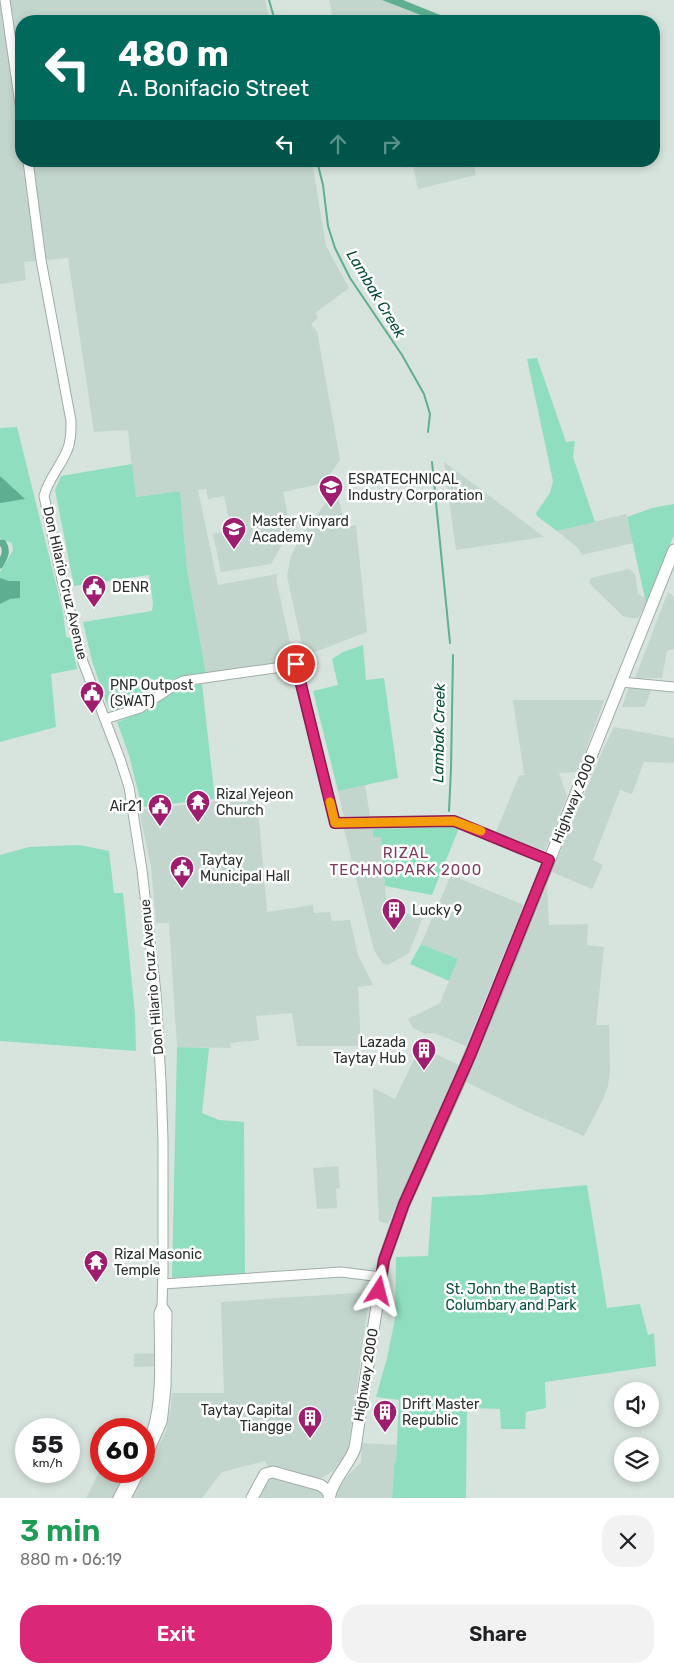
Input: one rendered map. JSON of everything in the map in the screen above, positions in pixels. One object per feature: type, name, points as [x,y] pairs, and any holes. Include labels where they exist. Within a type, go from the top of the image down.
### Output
[{"type":"main road","name":"Highway 2000","points":[[330,1496],[355,1448],[381,1277],[388,1244],[470,1056],[674,550]]},
{"type":"main road","points":[[252,1498],[264,1474],[273,1472],[317,1484],[326,1489],[330,1496]]},
{"type":"main road","points":[[317,1484],[330,1481],[341,1474]]},
{"type":"street","points":[[5,0],[15,69]]},
{"type":"street","name":"Don Hilario Cruz Avenue","points":[[29,167],[41,260],[71,422],[68,452],[47,486],[44,496],[61,576],[83,662],[106,719],[129,787],[135,816],[156,993],[163,1140],[163,1284],[162,1306],[159,1313],[159,1367],[155,1421]]},
{"type":"street","points":[[106,719],[140,708],[184,681],[296,664],[335,823],[454,821],[549,860]]},
{"type":"street","points":[[621,682],[674,687]]},
{"type":"street","points":[[163,1284],[341,1272],[381,1277]]},
{"type":"street","name":"Don Hilario Cruz Avenue","points":[[155,1438],[162,1422],[166,1387],[167,1313],[162,1306]]},
{"type":"street","points":[[118,1498],[126,1483]]},
{"type":"street","points":[[126,1498],[134,1483]]},
{"type":"shaded area","points":[[0,0],[265,0],[269,15],[15,15],[15,167],[313,167],[326,246],[349,288],[315,313],[318,317],[311,325],[317,331],[340,460],[324,483],[283,492],[290,526],[289,532],[271,564],[221,572],[213,534],[231,530],[224,496],[208,499],[206,489],[198,490],[218,585],[277,574],[277,583],[293,657],[288,661],[206,673],[187,569],[180,491],[135,497],[128,430],[94,432],[68,258],[24,262],[26,280],[0,284]]},
{"type":"shaded area","points":[[329,0],[382,0],[421,15],[332,15]]},
{"type":"shaded area","points":[[382,0],[403,0],[440,15],[421,15]]},
{"type":"shaded area","points":[[413,167],[474,167],[476,175],[418,189]]},
{"type":"shaded area","points":[[444,462],[479,488],[544,537],[456,550]]},
{"type":"shaded area","points":[[0,476],[25,499],[0,503]]},
{"type":"shaded area","points":[[336,489],[345,527],[356,525],[367,632],[307,655],[304,653],[287,576],[291,556],[302,535]]},
{"type":"shaded area","points":[[626,514],[633,543],[582,555],[578,548],[557,531]]},
{"type":"shaded area","points":[[629,569],[635,574],[638,594],[645,598],[646,603],[638,618],[623,616],[589,582],[591,578]]},
{"type":"shaded area","points":[[0,578],[9,581],[20,581],[20,598],[10,599],[0,604]]},
{"type":"shaded area","points":[[668,592],[674,596],[674,649],[667,651],[662,678],[635,678]]},
{"type":"shaded area","points":[[630,685],[652,688],[645,707],[622,707]]},
{"type":"shaded area","points":[[513,700],[604,700],[578,772],[559,773],[567,796],[545,851],[496,832],[519,776],[528,774],[524,774]]},
{"type":"shaded area","points":[[614,727],[674,738],[674,763],[644,762],[632,794],[620,790],[593,860],[603,865],[592,889],[552,872]]},
{"type":"shaded area","points":[[365,785],[370,816],[345,816],[338,791]]},
{"type":"shaded area","points":[[257,797],[267,912],[313,905],[314,913],[330,912],[332,921],[350,920],[358,955],[373,985],[358,987],[361,1046],[297,1046],[292,1013],[256,1016],[259,1040],[230,1043],[231,1048],[177,1047],[169,923],[156,923],[151,866],[139,810]]},
{"type":"shaded area","points":[[344,829],[373,829],[373,837],[381,836],[387,910],[423,917],[409,953],[388,965],[382,963],[374,950]]},
{"type":"shaded area","points":[[451,875],[524,905],[466,1046],[434,1033],[425,1034],[413,1028],[408,1019],[440,1003],[458,959],[421,944]]},
{"type":"shaded area","points":[[547,886],[549,925],[588,924],[587,945],[604,947],[596,1025],[609,1025],[610,1070],[608,1086],[603,1099],[584,1136],[523,1110],[466,1082]]},
{"type":"shaded area","points":[[420,1047],[459,1065],[388,1224],[379,1221],[373,1088],[395,1099]]},
{"type":"shaded area","points":[[338,1166],[340,1188],[336,1189],[337,1208],[317,1209],[313,1168]]},
{"type":"shaded area","points":[[370,1292],[347,1453],[333,1471],[322,1478],[315,1478],[281,1467],[268,1467],[265,1461],[222,1472],[202,1498],[132,1498],[140,1483],[155,1483],[155,1453],[166,1431],[172,1393],[224,1393],[221,1302]]},
{"type":"shaded area","points":[[159,1353],[159,1366],[134,1367],[134,1354]]},
{"type":"shaded area","points":[[362,1443],[397,1445],[392,1498],[333,1498],[334,1490],[361,1462]]},
{"type":"shaded area","points":[[270,1477],[325,1491],[324,1498],[258,1498]]},
{"type":"shaded area","points":[[94,1483],[122,1483],[114,1498],[86,1498]]},
{"type":"green space","points":[[537,358],[566,442],[575,441],[573,457],[595,522],[557,531],[537,516],[536,513],[550,493],[553,481],[527,359]]},
{"type":"green space","points":[[17,427],[63,612],[66,637],[71,638],[77,669],[51,674],[56,727],[0,742],[0,572],[13,550],[12,543],[0,538],[0,428]]},
{"type":"green space","points":[[132,464],[136,497],[180,491],[187,569],[206,673],[183,677],[168,684],[135,706],[113,711],[108,707],[92,661],[83,622],[152,611],[153,603],[149,575],[74,586],[55,490],[61,476]]},
{"type":"green space","points":[[674,504],[674,535],[646,603],[627,517],[652,508]]},
{"type":"green space","points":[[363,645],[366,680],[384,678],[398,778],[338,791],[313,691],[338,685],[332,659],[343,652]]},
{"type":"green space","points":[[202,684],[215,799],[142,807],[129,755],[117,722],[143,712],[178,688]]},
{"type":"green space","points":[[459,828],[432,895],[385,886],[381,837],[373,837],[373,829]]},
{"type":"green space","points":[[79,845],[109,851],[114,893],[123,893],[135,1014],[136,1051],[0,1041],[0,855],[29,847]]},
{"type":"green space","points":[[421,944],[458,959],[449,981],[410,964]]},
{"type":"green space","points":[[177,1047],[209,1048],[202,1113],[219,1120],[244,1122],[245,1274],[172,1278]]},
{"type":"green space","name":"St. John the Baptist Columbary and Park","points":[[587,1185],[607,1308],[640,1304],[648,1335],[654,1333],[656,1366],[545,1382],[546,1408],[526,1412],[525,1429],[501,1429],[500,1409],[467,1408],[466,1498],[392,1498],[399,1400],[376,1397],[395,1319],[396,1257],[428,1256],[432,1197],[480,1195]]},
{"type":"waterway","name":"Lambak Creek","points":[[269,0],[273,15]]},
{"type":"waterway","name":"Lambak Creek","points":[[318,167],[323,185],[328,226],[335,248],[350,278],[402,355],[424,394],[430,414],[428,432]]},
{"type":"waterway","name":"Lambak Creek","points":[[432,462],[450,643]]},
{"type":"waterway","points":[[0,543],[3,543],[5,552],[0,565]]},
{"type":"waterway","name":"Lambak Creek","points":[[449,811],[453,655]]},
{"type":"slow traffic","points":[[330,802],[335,823],[454,821],[481,831]]},
{"type":"place","name":"ESRATECHNICAL Industry Corporation","points":[[331,508]]},
{"type":"place","name":"Master Vinyard Academy","points":[[234,550]]},
{"type":"place","name":"DENR","points":[[94,608]]},
{"type":"place","name":"PNP Outpost (SWAT)","points":[[92,714]]},
{"type":"place","name":"Rizal Yejeon Church","points":[[198,823]]},
{"type":"place","name":"Air21","points":[[160,827]]},
{"type":"place","name":"Taytay Municipal Hall","points":[[182,889]]},
{"type":"place","name":"Lucky 9","points":[[394,931]]},
{"type":"place","name":"Lazada Taytay Hub","points":[[424,1071]]},
{"type":"place","name":"Rizal Masonic Temple","points":[[96,1283]]},
{"type":"place","name":"Drift Master Republic","points":[[385,1433]]},
{"type":"place","name":"Taytay Capital Tiangge","points":[[310,1439]]},
{"type":"district","name":"RIZAL TECHNOPARK 2000","points":[[406,862]]},
{"type":"route","points":[[296,664],[335,823],[454,821],[549,860],[470,1056],[415,1178],[388,1244],[379,1291]]}]
